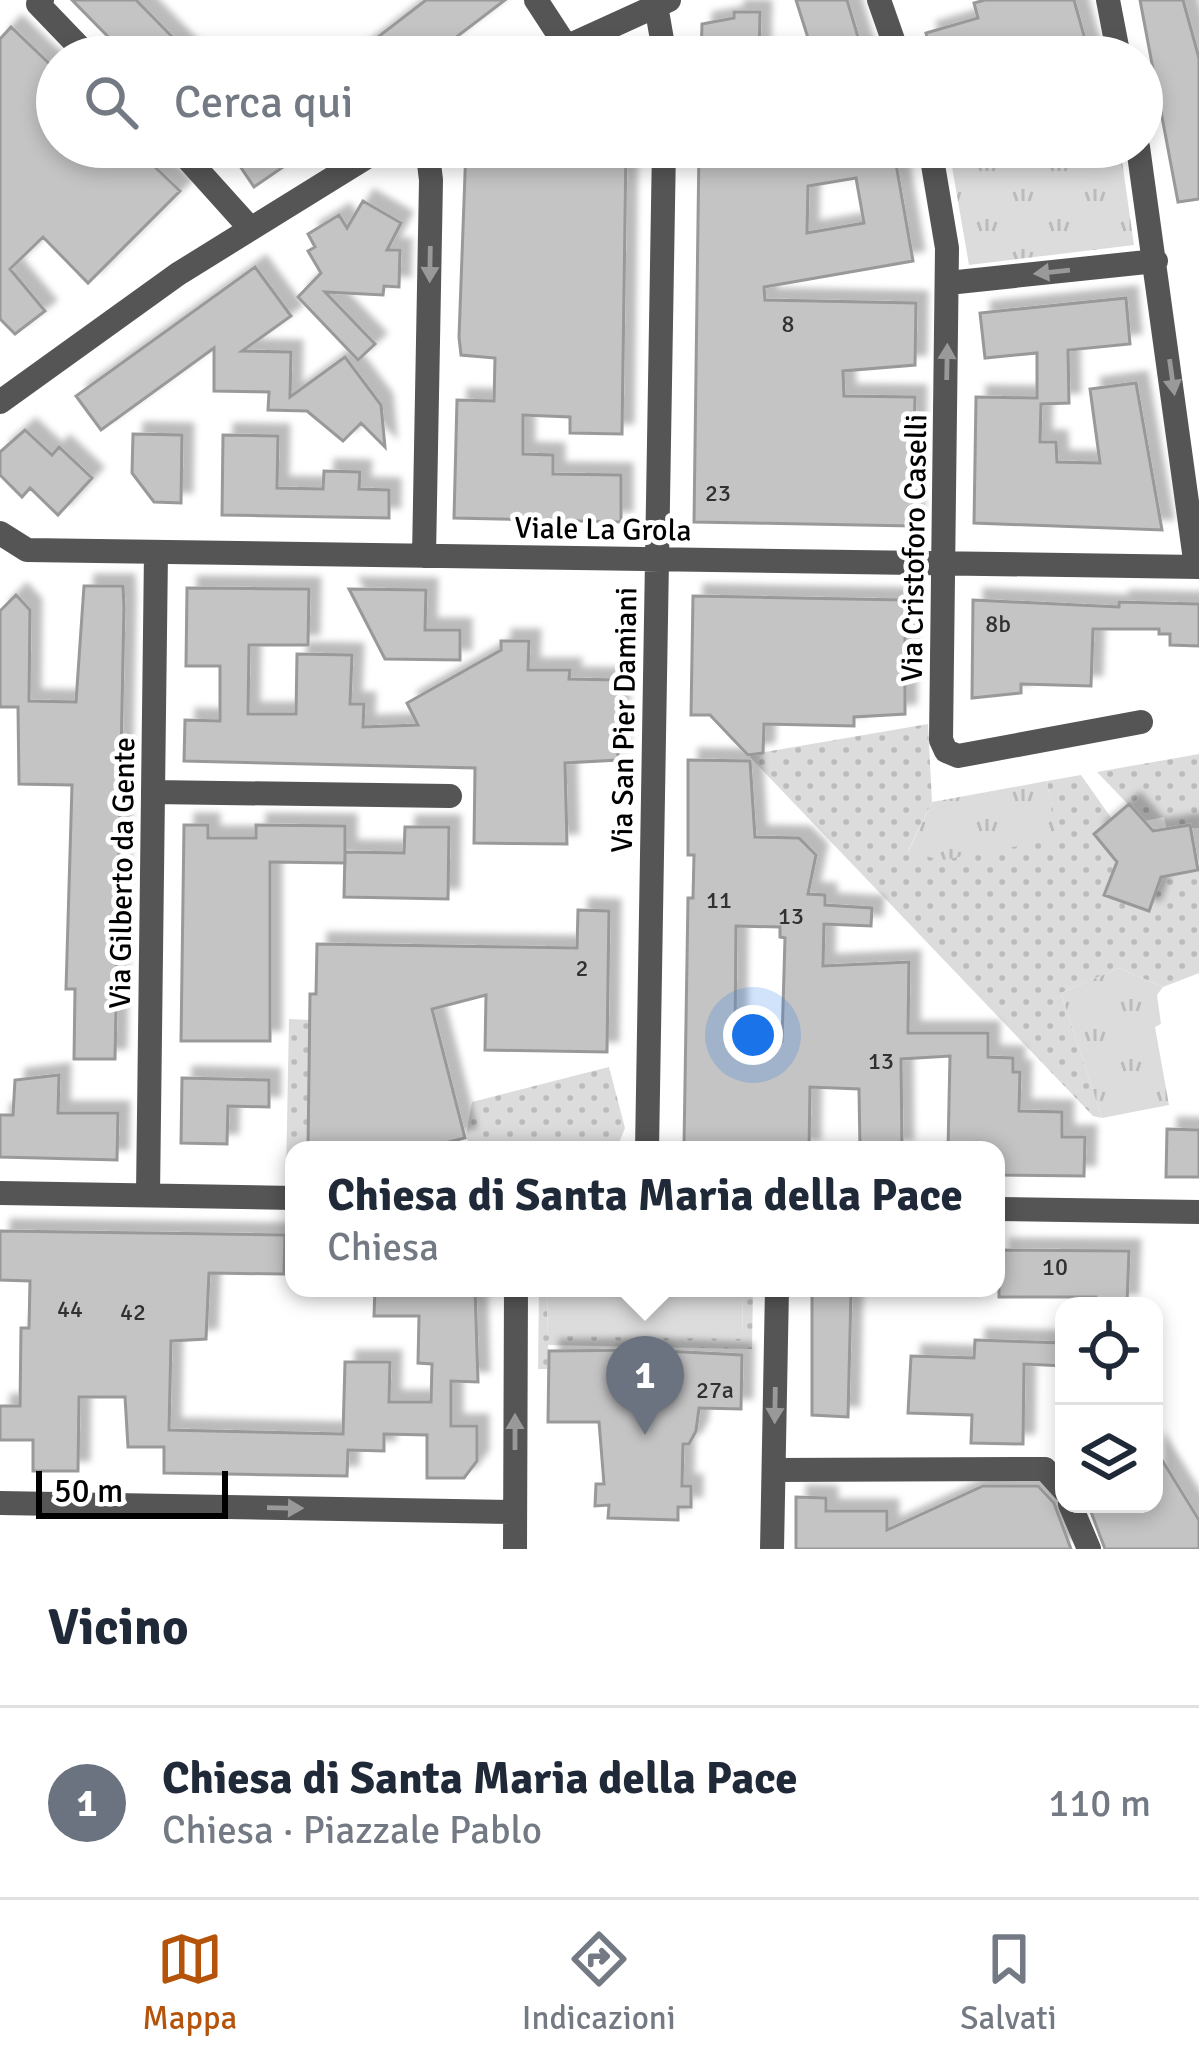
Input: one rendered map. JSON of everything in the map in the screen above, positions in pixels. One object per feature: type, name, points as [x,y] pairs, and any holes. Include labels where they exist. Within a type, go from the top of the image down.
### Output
[{"type":"street","points":[[536,0],[549,36]]},
{"type":"street","points":[[879,0],[892,36]]},
{"type":"street","points":[[1108,0],[1115,36]]},
{"type":"street","points":[[40,2],[70,36]]},
{"type":"street","points":[[590,36],[663,3],[664,36]]},
{"type":"street","points":[[196,168],[249,227]]},
{"type":"street","points":[[0,403],[249,227],[348,168]]},
{"type":"street","points":[[424,556],[430,168]]},
{"type":"street","name":"Via San Pier Damiani","points":[[647,1141],[664,168]]},
{"type":"street","name":"Via Cristoforo Caselli","points":[[934,168],[946,230],[948,283],[941,740],[946,751],[958,756],[1142,722]]},
{"type":"street","points":[[1141,168],[1198,567]]},
{"type":"street","points":[[948,283],[1156,261]]},
{"type":"street","name":"Viale La Grola","points":[[3,542],[27,550],[1198,567]]},
{"type":"street","name":"Via Gilberto da Gente","points":[[148,1196],[156,552]]},
{"type":"street","points":[[153,792],[450,796]]},
{"type":"street","points":[[0,1193],[285,1198]]},
{"type":"street","points":[[1005,1209],[1199,1212]]},
{"type":"street","points":[[515,1549],[516,1297]]},
{"type":"street","points":[[772,1549],[777,1297]]},
{"type":"street","points":[[774,1470],[1045,1469],[1055,1480]]},
{"type":"street","points":[[0,1503],[515,1513]]},
{"type":"street","points":[[1074,1513],[1089,1549]]},
{"type":"green space","points":[[952,168],[1123,168],[1134,245],[969,265]]},
{"type":"green space","points":[[928,724],[932,802],[908,851],[1055,839],[1047,781],[1081,775],[1112,819],[1094,835],[1112,855],[1125,858],[1105,895],[1149,911],[1161,877],[1197,871],[1199,865],[1199,973],[1163,987],[1119,968],[1061,993],[1102,1118],[1093,1116],[748,755]]},
{"type":"green space","points":[[1199,754],[1199,828],[1167,829],[1164,817],[1144,821],[1097,772]]},
{"type":"green space","points":[[1047,781],[1056,839],[942,860],[908,852],[932,802]]},
{"type":"green space","points":[[1119,968],[1163,987],[1157,995],[1161,1024],[1155,1027],[1169,1105],[1102,1118],[1061,993]]},
{"type":"green space","points":[[289,1019],[310,1020],[308,1141],[287,1141]]},
{"type":"green space","points":[[609,1067],[625,1128],[620,1141],[468,1141],[472,1102]]},
{"type":"green space","points":[[539,1297],[548,1297],[547,1335],[742,1338],[743,1297],[753,1297],[752,1349],[548,1345],[547,1369],[538,1369]]},
{"type":"green space","points":[[548,1297],[743,1297],[742,1339],[547,1336]]},
{"type":"building","points":[[72,0],[136,0],[171,36],[107,36]]},
{"type":"building","points":[[426,0],[505,0],[458,36],[379,36]]},
{"type":"building","points":[[796,0],[847,0],[858,36],[807,36]]},
{"type":"building","points":[[1074,0],[1084,36],[927,36],[978,18],[974,3]]},
{"type":"building","points":[[1140,0],[1183,0],[1199,58],[1199,199],[1178,202],[1163,122],[1163,36],[1147,36]]},
{"type":"building","points":[[734,12],[760,12],[759,36],[702,36],[702,24],[734,18]]},
{"type":"building","points":[[11,27],[36,51],[36,168],[156,168],[180,191],[88,283],[43,237],[10,269],[45,311],[15,334],[0,319],[0,39]]},
{"type":"building","points":[[241,168],[282,168],[254,187]]},
{"type":"building","points":[[465,168],[626,168],[622,434],[570,433],[570,417],[523,415],[523,454],[553,455],[553,474],[621,475],[621,522],[454,518],[457,400],[494,401],[495,358],[461,355]]},
{"type":"building","points":[[699,168],[897,168],[913,261],[764,287],[765,300],[916,303],[915,365],[843,371],[844,396],[915,397],[912,526],[694,522]],"holes":[[[856,178],[864,223],[807,233],[808,186]]]},
{"type":"building","points":[[363,201],[401,223],[387,250],[400,250],[399,287],[384,286],[383,295],[325,292],[375,344],[358,360],[298,297],[321,273],[308,251],[315,247],[308,234],[339,215],[347,228]]},
{"type":"building","points":[[255,267],[291,316],[242,351],[291,352],[290,397],[345,357],[381,405],[385,447],[361,423],[343,441],[307,411],[268,410],[269,392],[214,391],[214,348],[101,430],[76,396]]},
{"type":"building","points":[[1126,298],[1130,344],[1068,350],[1069,403],[1041,404],[1040,442],[1056,442],[1057,462],[1100,463],[1090,389],[1136,383],[1162,530],[974,523],[976,397],[1037,398],[1037,353],[985,358],[980,313]]},
{"type":"building","points":[[25,430],[52,455],[59,447],[92,478],[58,515],[30,488],[22,497],[0,475],[0,452]]},
{"type":"building","points":[[133,434],[182,435],[181,503],[154,502],[132,473]]},
{"type":"building","points":[[223,435],[278,436],[277,488],[323,489],[324,471],[360,472],[359,489],[389,490],[389,518],[222,515]]},
{"type":"building","points":[[84,586],[123,586],[115,1059],[74,1059],[75,989],[66,989],[72,785],[19,784],[18,707],[0,707],[0,611],[16,595],[30,610],[29,701],[76,702]]},
{"type":"building","points":[[187,588],[309,589],[308,645],[249,645],[248,714],[296,714],[297,654],[352,655],[350,704],[364,704],[363,727],[418,725],[407,703],[501,650],[501,641],[529,641],[528,670],[570,670],[569,679],[617,680],[618,760],[565,763],[567,844],[474,843],[475,768],[184,761],[185,720],[220,721],[220,666],[186,666]]},
{"type":"building","points":[[349,589],[426,590],[425,630],[460,630],[460,660],[385,659]]},
{"type":"building","points":[[693,596],[905,600],[905,714],[854,717],[854,726],[764,724],[763,753],[748,755],[710,715],[691,715]]},
{"type":"building","points":[[973,600],[1119,607],[1119,602],[1199,604],[1199,646],[1170,645],[1170,634],[1159,634],[1159,629],[1093,629],[1091,686],[1021,684],[1021,693],[972,698]]},
{"type":"building","points":[[688,760],[750,761],[755,837],[799,838],[816,855],[808,894],[825,895],[825,905],[872,908],[871,926],[824,924],[823,966],[909,962],[908,1033],[988,1033],[988,1057],[1013,1058],[1013,1072],[1020,1072],[1019,1111],[1062,1112],[1062,1137],[1085,1137],[1084,1176],[1005,1175],[1005,1141],[948,1141],[950,1056],[901,1059],[902,1141],[860,1141],[859,1089],[810,1087],[809,1141],[684,1141],[688,898],[693,898],[694,855],[688,855]],"holes":[[[736,926],[780,927],[780,937],[785,938],[782,1041],[735,1040]]]},
{"type":"building","points":[[1129,804],[1153,831],[1190,825],[1198,870],[1161,877],[1149,911],[1104,895],[1117,862],[1094,834]]},
{"type":"building","points":[[184,825],[208,825],[208,838],[256,838],[256,825],[345,826],[345,863],[270,862],[270,1041],[181,1041]]},
{"type":"building","points":[[405,827],[449,827],[448,899],[344,897],[345,852],[404,853]]},
{"type":"building","points":[[578,910],[609,911],[607,1052],[485,1050],[486,995],[432,1009],[465,1138],[308,1141],[310,994],[316,994],[317,944],[577,948]]},
{"type":"building","points":[[59,1075],[58,1113],[118,1113],[117,1160],[0,1157],[0,1115],[13,1115],[15,1080]]},
{"type":"building","points":[[182,1078],[269,1080],[269,1107],[228,1106],[227,1144],[181,1143]]},
{"type":"building","points":[[1167,1129],[1199,1130],[1199,1177],[1166,1177]]},
{"type":"building","points":[[0,1231],[285,1235],[284,1274],[209,1273],[206,1339],[171,1341],[169,1430],[343,1434],[345,1362],[390,1362],[389,1402],[431,1402],[432,1364],[418,1363],[419,1316],[374,1316],[375,1297],[475,1297],[478,1382],[451,1381],[451,1426],[477,1426],[477,1461],[464,1478],[427,1478],[427,1435],[384,1434],[384,1451],[348,1450],[347,1476],[164,1473],[164,1447],[128,1447],[125,1397],[79,1397],[78,1471],[33,1471],[33,1440],[0,1440],[0,1406],[20,1406],[21,1328],[29,1328],[30,1281],[0,1280]]},
{"type":"building","points":[[1005,1250],[1129,1251],[1127,1297],[1005,1297]]},
{"type":"building","points":[[812,1297],[851,1297],[848,1417],[812,1415]]},
{"type":"building","points":[[975,1340],[1055,1343],[1055,1366],[1024,1364],[1023,1444],[971,1443],[972,1415],[908,1413],[911,1356],[974,1358]]},
{"type":"building","points":[[549,1351],[742,1355],[741,1409],[699,1408],[696,1431],[689,1444],[683,1444],[682,1486],[691,1486],[691,1507],[678,1507],[678,1520],[608,1518],[609,1505],[595,1506],[596,1484],[604,1484],[599,1422],[548,1422]]},
{"type":"building","points":[[1163,1462],[1199,1520],[1199,1549],[1105,1549],[1091,1513],[1163,1513]]},
{"type":"building","points":[[983,1486],[1038,1486],[1054,1503],[1071,1549],[796,1549],[796,1497],[826,1498],[826,1511],[887,1511],[887,1530]]},
{"type":"place","name":"Chiesa di Santa Maria della Pace","points":[[645,1435]]}]
